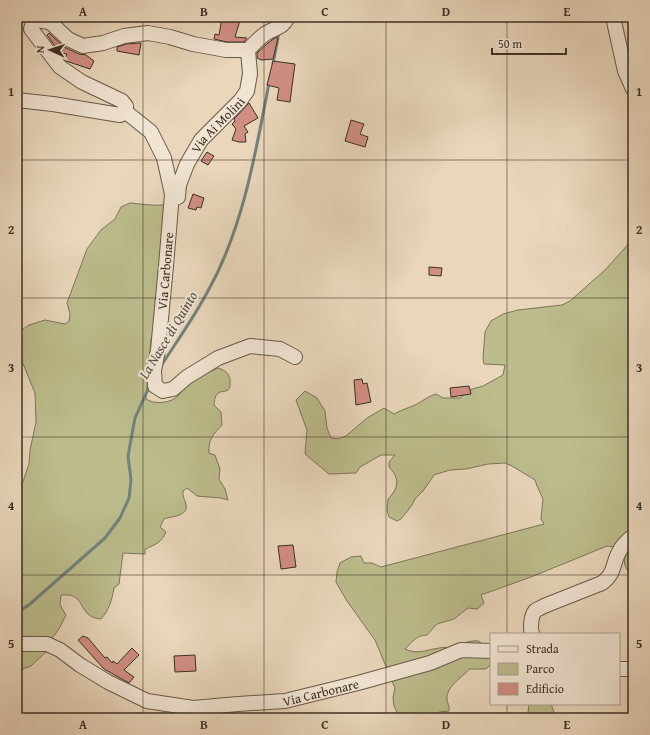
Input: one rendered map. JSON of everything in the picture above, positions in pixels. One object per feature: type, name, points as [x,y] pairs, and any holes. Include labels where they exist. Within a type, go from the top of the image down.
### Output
[{"type":"street","points":[[248,50],[266,33],[276,29],[285,22],[288,17]]},
{"type":"street","points":[[613,17],[625,71],[633,89]]},
{"type":"street","name":"Via Carbonare","points":[[248,50],[226,50],[192,44],[170,37],[148,33],[124,36],[103,43],[83,46],[68,39],[50,22],[34,20],[31,29],[60,67],[82,82],[122,101],[126,106],[126,112],[151,132],[164,158],[172,194],[158,350],[154,371],[155,386],[163,391],[173,389],[218,358],[250,346],[280,349],[295,357]]},
{"type":"street","name":"Via Ai Molini","points":[[172,194],[175,198],[178,196],[179,185],[187,164],[201,140],[247,92],[250,74],[248,50]]},
{"type":"street","points":[[17,100],[53,104],[120,115],[126,112]]},
{"type":"street","points":[[532,633],[532,618],[535,612],[544,606],[602,583],[608,578],[613,570],[619,551],[625,542],[633,536]]},
{"type":"street","name":"Via Carbonare","points":[[17,644],[47,644],[60,650],[80,665],[108,682],[147,701],[193,708],[285,701],[430,663],[462,650],[490,651]]},
{"type":"street","points":[[620,669],[633,669]]},
{"type":"green space","points":[[130,203],[164,205],[158,325],[151,339],[146,399],[158,403],[167,402],[178,396],[185,384],[198,376],[218,368],[227,373],[230,378],[230,388],[227,391],[218,393],[214,402],[214,405],[221,412],[222,425],[209,444],[209,453],[215,455],[220,469],[219,479],[225,489],[228,500],[197,496],[187,488],[183,491],[183,497],[186,504],[185,511],[182,514],[164,519],[160,527],[166,532],[160,541],[145,549],[145,554],[123,553],[119,584],[114,588],[110,605],[101,619],[88,614],[75,597],[61,595],[60,605],[66,615],[59,629],[50,641],[49,649],[31,666],[17,671],[17,499],[29,464],[30,450],[36,422],[35,393],[17,349],[17,333],[29,325],[45,320],[65,324],[69,321],[70,314],[67,303],[87,249],[101,230],[115,219],[121,207]]},
{"type":"green space","points":[[633,239],[633,575],[625,566],[626,553],[614,547],[607,546],[531,577],[481,595],[484,603],[477,609],[468,608],[454,619],[437,624],[427,635],[423,635],[412,641],[405,649],[414,652],[422,652],[479,641],[490,652],[490,665],[486,669],[470,669],[455,682],[447,695],[449,711],[439,712],[435,718],[400,718],[394,706],[393,698],[395,688],[375,640],[347,601],[336,582],[340,563],[351,557],[361,556],[364,563],[372,563],[381,567],[544,524],[541,519],[543,499],[535,480],[505,463],[488,464],[466,469],[450,470],[434,475],[401,519],[397,521],[389,517],[387,510],[388,499],[392,495],[397,483],[393,471],[389,467],[389,462],[395,455],[381,455],[360,467],[356,473],[329,474],[305,454],[307,430],[296,400],[305,391],[317,398],[325,411],[327,428],[331,438],[338,439],[346,436],[367,418],[384,408],[394,414],[436,394],[443,398],[460,398],[469,390],[483,386],[503,375],[505,365],[484,364],[485,332],[491,321],[503,314],[518,310],[562,305],[570,301],[605,270]]},
{"type":"green space","points":[[529,705],[551,705],[556,718],[525,718]]},
{"type":"building","points":[[241,17],[235,37],[247,38],[244,42],[227,42],[214,39],[215,34],[219,35],[222,18]]},
{"type":"building","points":[[49,33],[64,47],[79,54],[86,55],[94,61],[90,69],[66,61],[65,59],[67,54],[60,53],[47,35]]},
{"type":"building","points":[[275,38],[278,38],[273,59],[261,60],[257,58],[257,53]]},
{"type":"building","points":[[141,43],[139,55],[117,51],[117,47],[126,44]]},
{"type":"building","points":[[273,61],[295,64],[290,102],[277,100],[279,88],[267,85]]},
{"type":"building","points":[[249,103],[258,118],[244,126],[248,132],[245,134],[246,142],[232,140],[236,129],[232,124],[235,121],[234,119]]},
{"type":"building","points":[[351,120],[364,124],[360,134],[368,137],[365,147],[345,141]]},
{"type":"building","points":[[207,152],[214,156],[208,165],[201,161]]},
{"type":"building","points":[[193,194],[204,198],[201,208],[197,207],[196,210],[188,208]]},
{"type":"building","points":[[429,267],[442,268],[441,276],[429,275]]},
{"type":"building","points":[[362,379],[363,384],[367,383],[371,402],[356,405],[354,380]]},
{"type":"building","points":[[469,386],[471,394],[451,397],[450,388]]},
{"type":"building","points":[[293,545],[296,567],[281,569],[278,546]]},
{"type":"building","points":[[83,636],[88,638],[105,658],[107,657],[112,663],[113,661],[117,664],[132,648],[139,655],[124,670],[134,677],[129,683],[104,669],[78,640]]},
{"type":"building","points":[[195,655],[196,671],[175,672],[174,656]]},
{"type":"waterway","name":"La Nasce di Quinto","points":[[273,64],[279,32]]},
{"type":"waterway","name":"La Nasce di Quinto","points":[[161,366],[204,299],[231,241],[247,189],[269,83]]},
{"type":"waterway","name":"La Nasce di Quinto","points":[[17,613],[30,604],[105,538],[120,518],[129,498],[131,480],[128,456],[135,418],[150,385]]}]
